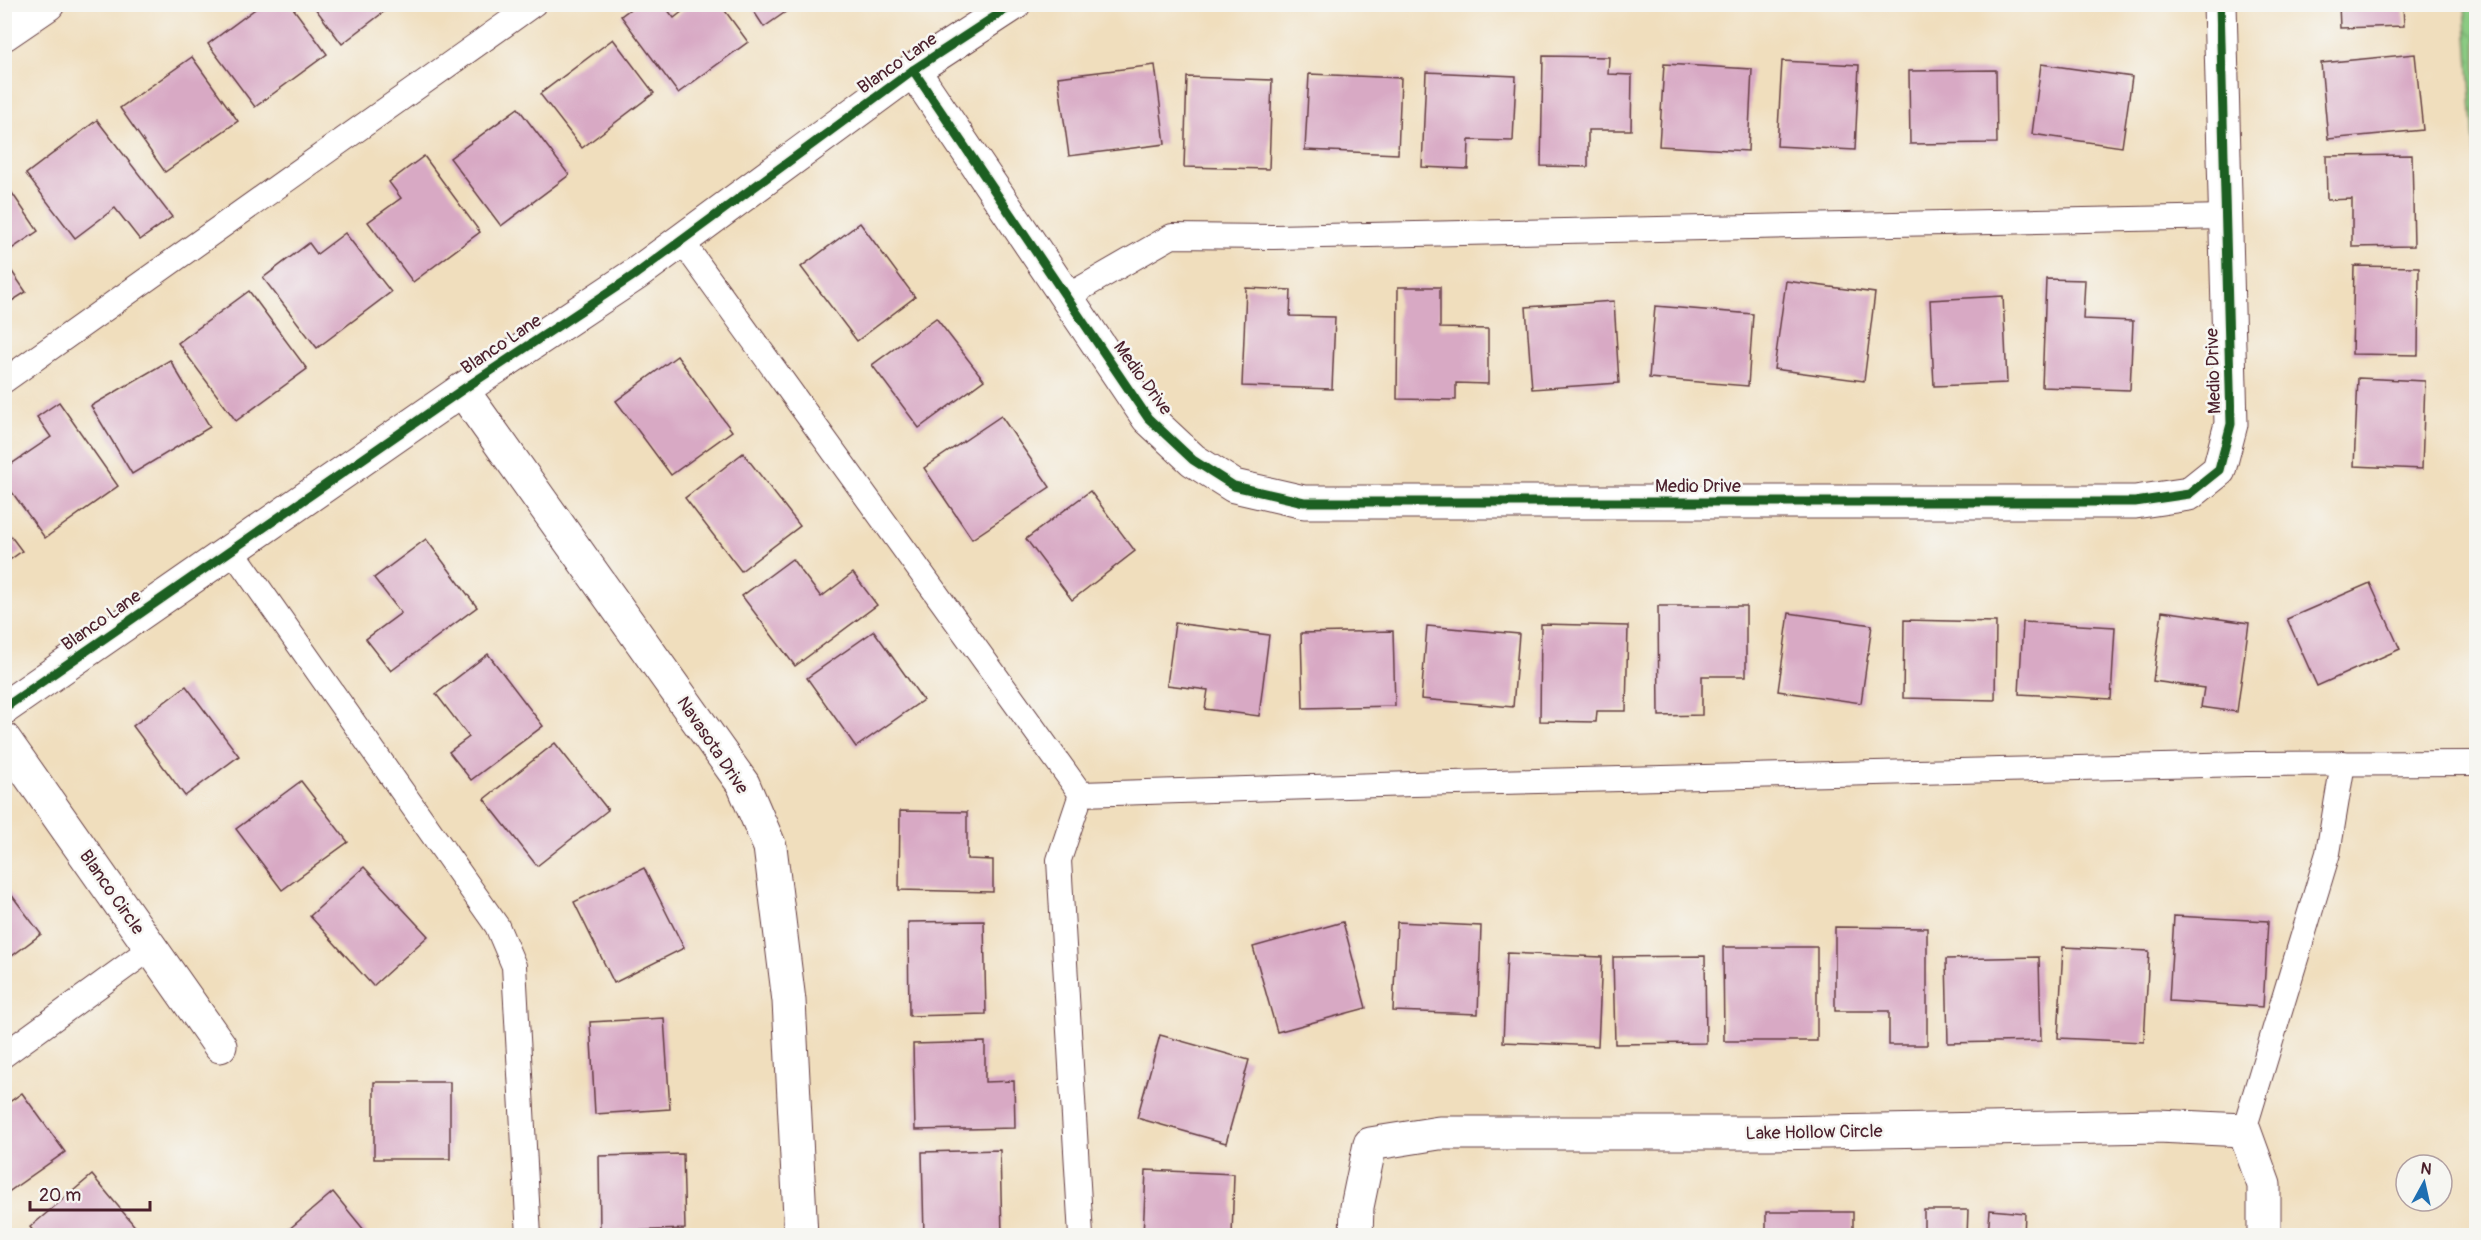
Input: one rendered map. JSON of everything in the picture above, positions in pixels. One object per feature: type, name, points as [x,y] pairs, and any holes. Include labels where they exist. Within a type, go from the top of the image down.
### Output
[{"type":"street","points":[[4,34],[48,4]]},
{"type":"street","name":"Blanco Lane","points":[[4,708],[462,390],[636,273],[913,70],[1014,4]]},
{"type":"street","name":"Medio Drive","points":[[913,70],[1148,418],[1193,460],[1234,486],[1304,502],[2135,502],[2188,494],[2219,470],[2231,424],[2220,4]]},
{"type":"street","name":"Navasota Drive","points":[[462,390],[743,784],[771,846],[789,1001],[801,1236]]},
{"type":"street","name":"Blanco Circle","points":[[4,739],[220,1046]]},
{"type":"street","name":"Lake Hollow Circle","points":[[1356,1236],[1357,1207],[1370,1144],[1439,1133],[1770,1133],[2158,1126],[2244,1130]]},
{"type":"street","points":[[2244,1130],[2264,1185],[2264,1236]]},
{"type":"lane","points":[[4,381],[534,4]]},
{"type":"lane","points":[[1066,297],[1172,236],[1274,237],[2226,217]]},
{"type":"lane","points":[[681,240],[1081,795]]},
{"type":"lane","points":[[232,550],[497,926],[514,966],[529,1236]]},
{"type":"lane","points":[[1081,795],[1413,784],[2247,764],[2476,763]]},
{"type":"lane","points":[[2244,1130],[2328,853],[2343,764]]},
{"type":"lane","points":[[1081,795],[1059,860],[1081,1236]]},
{"type":"lane","points":[[4,1054],[151,948]]},
{"type":"green space","points":[[2465,5],[2476,5],[2476,174]]},
{"type":"building","points":[[262,4],[290,4],[327,54],[255,107],[208,44]]},
{"type":"building","points":[[312,4],[394,4],[342,44]]},
{"type":"building","points":[[637,4],[663,4],[674,18],[692,4],[720,4],[748,42],[678,93],[621,16]]},
{"type":"building","points":[[749,4],[797,4],[764,27]]},
{"type":"building","points":[[2339,4],[2403,4],[2404,26],[2340,28]]},
{"type":"building","points":[[613,39],[654,93],[582,148],[540,94]]},
{"type":"building","points":[[2415,54],[2423,130],[2328,139],[2321,63]]},
{"type":"building","points":[[1543,56],[1609,57],[1608,74],[1632,75],[1631,130],[1588,130],[1588,167],[1541,166]]},
{"type":"building","points":[[192,57],[238,121],[165,172],[120,108]]},
{"type":"building","points":[[1782,61],[1859,65],[1855,150],[1777,146]]},
{"type":"building","points":[[1664,64],[1752,69],[1748,151],[1659,146]]},
{"type":"building","points":[[2041,64],[2132,77],[2122,147],[2032,134]]},
{"type":"building","points":[[1155,65],[1165,144],[1069,156],[1058,77]]},
{"type":"building","points":[[1996,70],[1997,143],[1910,144],[1909,71]]},
{"type":"building","points":[[1426,72],[1516,76],[1513,141],[1469,140],[1468,169],[1422,167]]},
{"type":"building","points":[[1309,74],[1401,78],[1398,154],[1305,150]]},
{"type":"building","points":[[1187,77],[1272,80],[1269,169],[1184,167]]},
{"type":"building","points":[[518,108],[569,175],[501,226],[450,158]]},
{"type":"building","points":[[97,120],[172,217],[140,240],[115,208],[75,238],[26,174]]},
{"type":"building","points":[[2412,155],[2414,246],[2352,247],[2352,199],[2327,200],[2326,156]]},
{"type":"building","points":[[424,156],[480,232],[413,282],[368,222],[401,198],[389,182]]},
{"type":"building","points":[[10,190],[38,231],[4,254],[4,193]]},
{"type":"building","points":[[860,223],[915,297],[857,341],[801,267]]},
{"type":"building","points":[[345,233],[391,292],[317,348],[263,278],[309,243],[317,254]]},
{"type":"building","points":[[4,260],[26,292],[4,306]]},
{"type":"building","points":[[2354,266],[2419,267],[2418,355],[2352,354]]},
{"type":"building","points":[[2046,279],[2085,280],[2083,319],[2133,321],[2130,390],[2042,387]]},
{"type":"building","points":[[1786,281],[1875,293],[1864,381],[1774,369]]},
{"type":"building","points":[[1398,287],[1440,287],[1440,328],[1488,329],[1488,384],[1456,383],[1456,400],[1397,399]]},
{"type":"building","points":[[1246,288],[1291,290],[1290,316],[1335,317],[1332,389],[1242,386]]},
{"type":"building","points":[[249,291],[307,369],[236,421],[178,343]]},
{"type":"building","points":[[2003,296],[2007,383],[1934,386],[1930,300]]},
{"type":"building","points":[[1614,301],[1619,383],[1532,389],[1526,307]]},
{"type":"building","points":[[1655,306],[1753,314],[1748,386],[1649,378]]},
{"type":"building","points":[[936,318],[984,380],[919,428],[872,365]]},
{"type":"building","points":[[677,356],[732,431],[671,475],[616,401]]},
{"type":"building","points":[[170,360],[210,427],[132,474],[91,406]]},
{"type":"building","points":[[2358,378],[2425,381],[2422,469],[2354,466]]},
{"type":"building","points":[[59,402],[118,486],[45,538],[4,481],[4,469],[51,437],[37,417]]},
{"type":"building","points":[[1001,416],[1050,487],[972,539],[924,468]]},
{"type":"building","points":[[743,453],[800,526],[741,571],[685,498]]},
{"type":"building","points":[[1090,491],[1135,551],[1072,600],[1026,539]]},
{"type":"building","points":[[4,527],[22,551],[4,564]]},
{"type":"building","points":[[426,539],[477,607],[391,671],[366,639],[401,613],[374,578]]},
{"type":"building","points":[[792,559],[821,597],[853,573],[877,605],[795,666],[742,596]]},
{"type":"building","points":[[2370,583],[2400,649],[2317,686],[2287,619]]},
{"type":"building","points":[[1658,606],[1746,606],[1746,676],[1702,676],[1702,715],[1659,716]]},
{"type":"building","points":[[2162,611],[2249,623],[2237,712],[2201,707],[2204,688],[2153,681]]},
{"type":"building","points":[[1789,613],[1872,625],[1861,703],[1778,691]]},
{"type":"building","points":[[1904,620],[1996,622],[1995,700],[1903,698]]},
{"type":"building","points":[[2023,622],[2115,627],[2111,699],[2019,694]]},
{"type":"building","points":[[1175,623],[1269,635],[1259,716],[1205,709],[1208,690],[1167,685]]},
{"type":"building","points":[[1541,624],[1628,626],[1626,711],[1597,711],[1596,722],[1540,721]]},
{"type":"building","points":[[1427,626],[1519,634],[1513,707],[1421,699]]},
{"type":"building","points":[[874,631],[923,700],[856,747],[807,678]]},
{"type":"building","points":[[1393,631],[1395,706],[1303,708],[1301,633]]},
{"type":"building","points":[[488,654],[543,726],[471,780],[449,752],[469,737],[436,694]]},
{"type":"building","points":[[186,686],[239,756],[185,796],[133,726]]},
{"type":"building","points":[[555,743],[608,810],[537,866],[484,799]]},
{"type":"building","points":[[301,781],[348,842],[282,890],[236,829]]},
{"type":"building","points":[[900,811],[967,812],[967,859],[993,860],[993,892],[899,890]]},
{"type":"building","points":[[364,867],[428,936],[373,986],[310,916]]},
{"type":"building","points":[[644,868],[684,948],[614,983],[574,902]]},
{"type":"building","points":[[4,885],[41,934],[4,962]]},
{"type":"building","points":[[2174,916],[2268,921],[2263,1007],[2169,1001]]},
{"type":"building","points":[[984,921],[986,1014],[909,1016],[908,922]]},
{"type":"building","points":[[1343,922],[1366,1008],[1277,1032],[1253,947]]},
{"type":"building","points":[[1397,922],[1481,926],[1478,1014],[1393,1011]]},
{"type":"building","points":[[1835,927],[1927,928],[1927,1045],[1889,1045],[1889,1011],[1835,1011]]},
{"type":"building","points":[[1723,947],[1817,947],[1817,1041],[1724,1041]]},
{"type":"building","points":[[2063,947],[2149,951],[2144,1042],[2058,1038]]},
{"type":"building","points":[[1507,953],[1602,957],[1598,1046],[1503,1042]]},
{"type":"building","points":[[1705,956],[1706,1043],[1615,1044],[1613,957]]},
{"type":"building","points":[[2039,957],[2041,1041],[1948,1043],[1946,959]]},
{"type":"building","points":[[664,1018],[670,1109],[595,1114],[590,1022]]},
{"type":"building","points":[[1160,1035],[1249,1060],[1226,1143],[1137,1118]]},
{"type":"building","points":[[985,1042],[985,1082],[1014,1081],[1015,1128],[915,1130],[913,1044]]},
{"type":"building","points":[[374,1082],[450,1082],[450,1159],[374,1159]]},
{"type":"building","points":[[22,1093],[65,1152],[4,1195],[4,1106]]},
{"type":"building","points":[[1000,1150],[1002,1236],[924,1236],[922,1152]]},
{"type":"building","points":[[683,1154],[685,1229],[600,1232],[599,1156]]},
{"type":"building","points":[[1146,1170],[1234,1174],[1232,1236],[1143,1236]]},
{"type":"building","points":[[92,1175],[143,1236],[37,1236],[30,1227]]},
{"type":"building","points":[[333,1192],[369,1236],[281,1236]]},
{"type":"building","points":[[1924,1210],[1968,1210],[1967,1236],[1924,1236]]},
{"type":"building","points":[[1990,1210],[2025,1213],[2024,1236],[1988,1236]]},
{"type":"building","points":[[1766,1212],[1853,1212],[1853,1236],[1766,1236]]},
{"type":"cycle path","points":[[4,708],[462,390],[636,274],[913,70],[1014,4]]},
{"type":"cycle path","points":[[913,70],[1148,418],[1193,460],[1234,486],[1304,502],[2135,502],[2189,494],[2219,470],[2231,424],[2220,4]]}]
